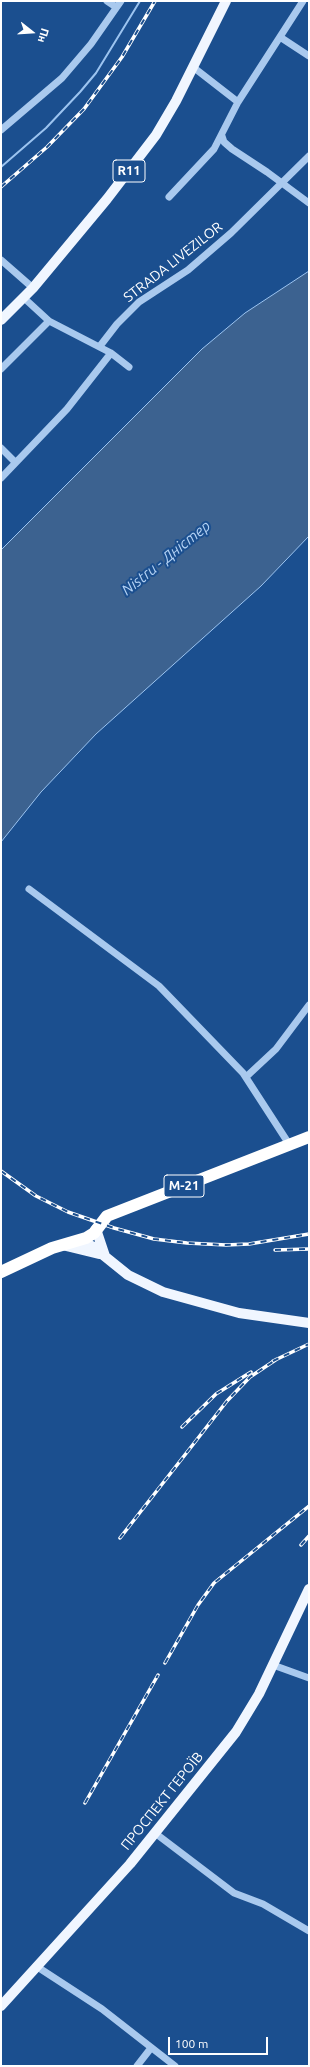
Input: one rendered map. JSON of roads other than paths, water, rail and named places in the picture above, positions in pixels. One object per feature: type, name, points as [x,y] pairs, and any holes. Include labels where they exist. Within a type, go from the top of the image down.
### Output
[{"type":"highway","name":"М-21","points":[[1,1272],[52,1248],[82,1239],[96,1229],[107,1216],[309,1137]]},
{"type":"main road","name":"R11","points":[[1,320],[33,288],[144,152],[165,121],[226,1]]},
{"type":"main road","points":[[96,1229],[105,1256]]},
{"type":"main road","points":[[82,1239],[128,1275],[163,1292],[239,1313],[309,1322]]},
{"type":"main road","points":[[62,1245],[105,1256]]},
{"type":"main road","name":"ПРОСПЕКТ ГЕРОЇВ","points":[[1,2006],[130,1864],[236,1732],[260,1694],[309,1589]]},
{"type":"street","points":[[107,1],[116,7]]},
{"type":"street","points":[[1,130],[62,78],[91,44],[121,1]]},
{"type":"street","points":[[169,197],[200,165],[222,136],[238,102],[303,1]]},
{"type":"street","points":[[280,36],[309,56]]},
{"type":"street","points":[[193,68],[238,102]]},
{"type":"street","points":[[222,136],[224,142],[232,149],[267,172],[309,203]]},
{"type":"street","name":"STRADA LIVEZILOR","points":[[100,346],[117,324],[139,302],[195,263],[231,233],[309,156]]},
{"type":"street","points":[[1,260],[33,288]]},
{"type":"street","points":[[24,298],[49,321],[100,346],[129,367]]},
{"type":"street","points":[[1,368],[49,321]]},
{"type":"street","points":[[1,478],[77,397],[111,353]]},
{"type":"street","points":[[1,448],[15,462]]},
{"type":"street","points":[[29,889],[159,986],[246,1077],[290,1144]]},
{"type":"street","points":[[246,1077],[276,1048],[309,1005]]},
{"type":"street","points":[[273,1665],[309,1678]]},
{"type":"street","points":[[155,1833],[234,1893],[263,1904],[309,1931]]},
{"type":"street","points":[[36,1966],[102,2009],[175,2066]]},
{"type":"street","points":[[137,2066],[151,2048]]},
{"type":"water","name":"Nistru - Дністер","points":[[309,271],[309,536],[261,586],[96,734],[41,792],[1,842],[1,550],[202,349],[245,313]]},
{"type":"waterway","points":[[1,167],[46,128],[96,73],[140,1]]},
{"type":"railway","points":[[1,187],[47,147],[84,109],[122,57],[155,1]]},
{"type":"railway","points":[[1,1171],[36,1196],[68,1212],[114,1228],[154,1239],[187,1243],[226,1245],[249,1244],[309,1234]]},
{"type":"railway","points":[[275,1250],[309,1249]]},
{"type":"railway","points":[[273,1361],[309,1344]]},
{"type":"railway","points":[[120,1538],[227,1401],[250,1377],[277,1359]]},
{"type":"railway","points":[[182,1427],[216,1394],[251,1372]]},
{"type":"railway","points":[[165,1663],[198,1605],[214,1583],[309,1506]]},
{"type":"railway","points":[[301,1545],[309,1536]]},
{"type":"railway","points":[[85,1803],[158,1675]]}]
